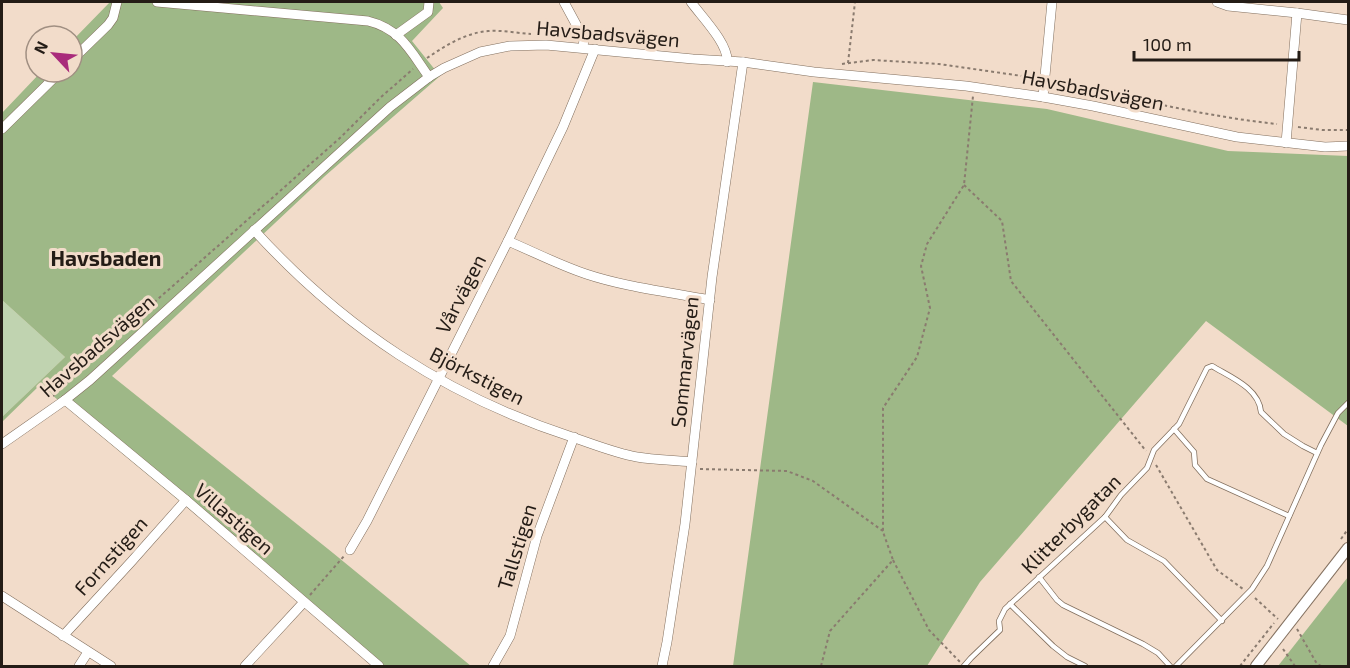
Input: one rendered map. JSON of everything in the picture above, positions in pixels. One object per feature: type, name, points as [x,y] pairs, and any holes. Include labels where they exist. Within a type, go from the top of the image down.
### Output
[{"type":"street","points":[[84,48],[108,25],[117,2]]},
{"type":"street","points":[[157,2],[368,21],[388,28],[405,43],[429,77]]},
{"type":"street","points":[[396,35],[428,12],[429,2]]},
{"type":"street","points":[[564,2],[584,39],[583,47]]},
{"type":"street","points":[[691,2],[720,40],[728,55],[727,62]]},
{"type":"street","points":[[1043,97],[1052,2]]},
{"type":"street","points":[[1217,2],[1348,20]]},
{"type":"street","points":[[1286,143],[1297,13]]},
{"type":"street","name":"Havsbadsvägen","points":[[2,444],[90,380],[390,107],[429,77],[480,52],[510,46],[583,47],[974,87],[1043,97],[1237,137],[1324,147],[1348,146]]},
{"type":"street","name":"Vårvägen","points":[[350,549],[367,521],[508,241],[563,127],[595,50]]},
{"type":"street","name":"Sommarvägen","points":[[662,666],[685,524],[710,300],[743,62]]},
{"type":"street","points":[[2,129],[48,84]]},
{"type":"street","name":"Björkstigen","points":[[254,230],[282,262],[354,325],[438,379],[503,412],[538,426],[637,457],[691,465]]},
{"type":"street","points":[[508,241],[587,274],[632,286],[710,300]]},
{"type":"street","name":"Villastigen","points":[[65,400],[186,500],[379,666]]},
{"type":"street","name":"Tallstigen","points":[[493,666],[510,636],[537,536],[574,437]]},
{"type":"street","name":"Fornstigen","points":[[63,636],[186,500]]},
{"type":"street","points":[[1256,666],[1348,548]]},
{"type":"street","points":[[2,596],[111,666]]},
{"type":"street","points":[[245,666],[304,602]]},
{"type":"street","points":[[79,666],[88,652]]},
{"type":"lane","name":"Klitterbygatan","points":[[964,666],[1000,630],[999,621],[1005,609],[1105,517],[1147,468],[1154,450],[1179,424],[1207,368],[1212,366],[1243,385],[1260,403],[1261,412],[1284,434],[1317,453]]},
{"type":"lane","points":[[1176,666],[1249,593],[1267,566],[1317,453],[1338,413],[1348,403]]},
{"type":"lane","points":[[1174,429],[1194,452],[1195,465],[1207,479],[1289,516]]},
{"type":"lane","points":[[1105,517],[1127,540],[1164,561],[1222,621]]},
{"type":"lane","points":[[1039,577],[1063,605],[1143,644],[1158,653],[1170,666]]},
{"type":"lane","points":[[1010,604],[1053,646],[1067,657],[1085,666]]},
{"type":"path","points":[[848,63],[855,2]]},
{"type":"path","points":[[49,399],[419,63],[471,34],[488,31],[539,35]]},
{"type":"path","points":[[842,64],[873,60],[939,64],[1045,79],[1233,119],[1322,130],[1348,130]]},
{"type":"path","points":[[964,666],[929,630],[893,560],[883,532],[883,408],[917,357],[930,308],[921,266],[927,244],[964,185],[974,87]]},
{"type":"path","points":[[964,185],[1002,221],[1011,281],[1151,457],[1217,570],[1249,593],[1278,619]]},
{"type":"path","points":[[691,465],[787,471],[813,481],[883,532]]},
{"type":"path","points":[[304,602],[350,549]]},
{"type":"path","points":[[821,666],[830,631],[893,560]]},
{"type":"path","points":[[1297,629],[1317,664],[1321,666]]},
{"type":"path","points":[[1282,648],[1295,666]]},
{"type":"green space","points":[[110,2],[439,2],[443,8],[412,41],[440,76],[325,176],[112,376],[471,666],[378,666],[40,385],[2,422],[2,417],[65,357],[2,300],[2,113],[30,84],[84,84],[84,29]]},
{"type":"green space","points":[[813,82],[1047,109],[1228,151],[1348,156],[1348,426],[1206,321],[980,582],[927,666],[733,666]]},
{"type":"green space","points":[[2,300],[65,357],[2,417]]},
{"type":"green space","points":[[1348,577],[1348,666],[1278,666]]},
{"type":"district","name":"Havsbaden","points":[[106,259]]}]
